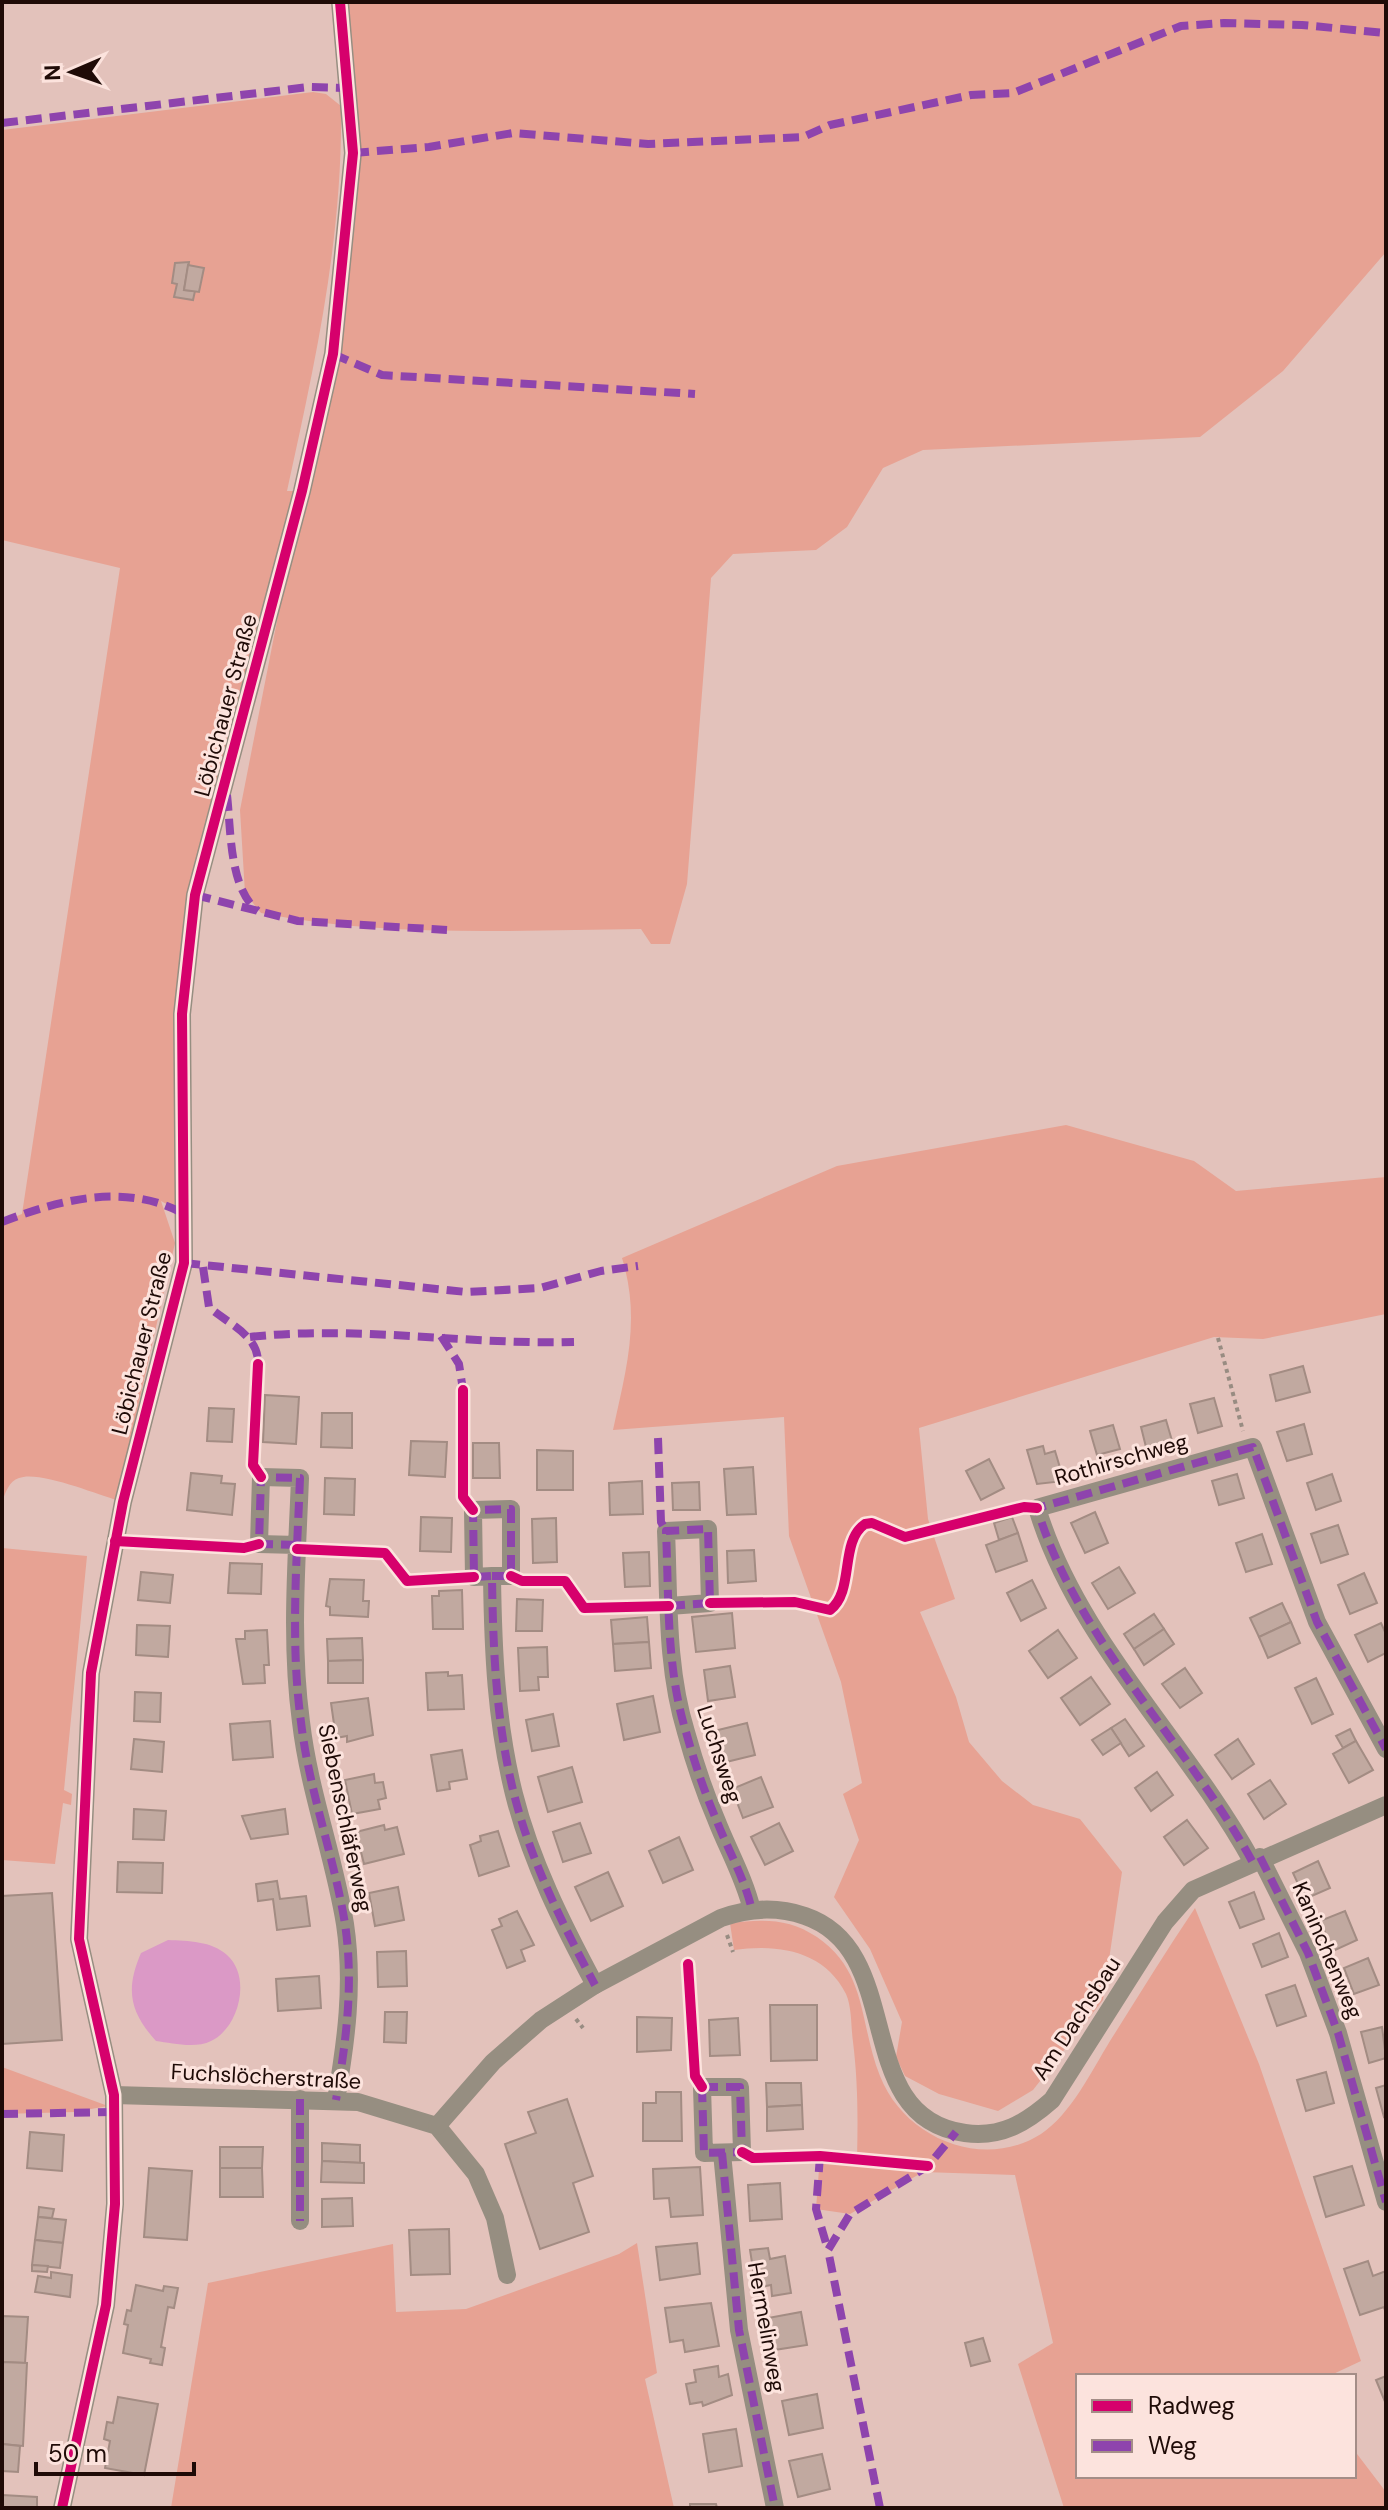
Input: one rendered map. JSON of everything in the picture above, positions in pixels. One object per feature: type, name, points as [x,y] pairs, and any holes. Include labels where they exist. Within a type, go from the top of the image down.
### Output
[{"type":"street","name":"Löbichauer Straße","points":[[62,2508],[106,2305],[115,2204],[114,2095],[79,1939],[91,1673],[115,1541],[173,1295],[184,1263],[182,1014],[195,895],[302,491],[333,354],[353,153],[340,2]]},
{"type":"street","points":[[1248,1448],[1253,1447],[1317,1622],[1353,1695],[1386,1749]]},
{"type":"street","name":"Rothirschweg","points":[[1248,1448],[1037,1508],[1047,1542],[1072,1592],[1256,1859]]},
{"type":"street","points":[[261,1477],[259,1544],[297,1547]]},
{"type":"street","name":"Siebenschläferweg","points":[[261,1477],[300,1478],[296,1641],[300,1720],[317,1815],[345,1924],[348,1964],[349,2005],[336,2100]]},
{"type":"street","points":[[492,1576],[511,1509],[473,1510],[492,1576],[495,1680],[515,1796],[535,1859],[595,1985]]},
{"type":"street","name":"Luchsweg","points":[[710,1603],[708,1529],[666,1531],[672,1671],[685,1730],[716,1819],[746,1885],[752,1910]]},
{"type":"street","points":[[669,1606],[710,1603]]},
{"type":"street","name":"Am Dachsbau","points":[[437,2126],[516,2039],[595,1985],[721,1918],[752,1910],[794,1912],[831,1930],[859,1961],[868,1982],[888,2063],[899,2090],[914,2110],[933,2124],[978,2135],[1004,2132],[1029,2121],[1052,2100],[1180,1902],[1193,1890],[1256,1859],[1386,1805]]},
{"type":"street","name":"Kaninchenweg","points":[[1256,1859],[1308,1953],[1338,2033],[1386,2202]]},
{"type":"street","points":[[702,2087],[740,2087],[742,2152],[722,2153],[704,2153],[702,2087]]},
{"type":"street","name":"Fuchslöcherstraße","points":[[114,2095],[358,2102],[437,2126]]},
{"type":"street","points":[[300,2099],[300,2221]]},
{"type":"street","points":[[437,2126],[476,2174],[495,2218],[507,2275]]},
{"type":"street","name":"Hermelinweg","points":[[722,2153],[739,2330],[775,2508]]},
{"type":"path","points":[[1218,1338],[1248,1448]]},
{"type":"path","points":[[258,1364],[253,1465],[261,1477]]},
{"type":"path","points":[[463,1390],[463,1497],[473,1510]]},
{"type":"path","points":[[710,1603],[795,1602],[830,1610],[841,1594],[856,1534],[865,1524],[872,1523],[905,1537],[1024,1507],[1037,1508]]},
{"type":"path","points":[[115,1541],[244,1548],[259,1544]]},
{"type":"path","points":[[297,1547],[385,1553],[407,1581],[492,1576],[522,1581],[565,1581],[584,1608],[669,1606]]},
{"type":"path","points":[[688,1964],[695,2076],[702,2087]]},
{"type":"path","points":[[576,2019],[583,2028]]},
{"type":"shaded area","points":[[340,2],[1386,2],[1386,252],[1283,371],[1200,437],[923,450],[883,468],[847,527],[816,550],[733,554],[711,578],[687,884],[670,944],[651,944],[641,929],[403,929],[308,921],[261,913],[245,893],[240,810],[299,509],[195,895],[182,1014],[186,1215],[161,1201],[175,1243],[117,1500],[53,1480],[28,1476],[13,1482],[2,1503],[2,1222],[22,1214],[120,568],[2,540],[2,130],[313,92],[326,94],[341,106],[332,252],[317,348],[287,491],[302,491],[324,401],[353,153]]},
{"type":"shaded area","points":[[1066,1125],[1194,1161],[1236,1191],[1386,1177],[1386,1314],[1263,1339],[1214,1337],[919,1428],[928,1519],[955,1599],[920,1612],[956,1697],[969,1742],[1002,1781],[1033,1805],[1080,1819],[1122,1872],[1103,2000],[1033,2090],[998,2111],[939,2094],[905,2076],[896,2057],[902,2022],[870,1949],[834,1897],[859,1840],[843,1794],[862,1783],[841,1682],[789,1536],[784,1417],[613,1430],[630,1344],[628,1280],[622,1258],[837,1166]]},
{"type":"shaded area","points":[[2,1548],[87,1556],[64,1790],[72,1794],[71,1805],[63,1803],[55,1864],[2,1860]]},
{"type":"shaded area","points":[[1195,1908],[1259,2064],[1361,2361],[1333,2374],[1076,2374],[1076,2478],[1356,2478],[1356,2453],[1386,2492],[1386,2508],[1064,2508],[1018,2364],[1053,2343],[1015,2175],[923,2172],[850,2214],[816,2209],[820,2156],[857,2159],[857,2086],[848,1999],[837,1979],[812,1959],[798,1953],[767,1948],[734,1950],[730,1923],[786,1923],[807,1931],[833,1951],[854,1983],[873,2057],[891,2098],[926,2131],[948,2142],[971,2148],[995,2149],[1018,2145],[1052,2126],[1080,2092]]},
{"type":"shaded area","points":[[168,1940],[214,1947],[235,1964],[240,1988],[235,2014],[221,2034],[211,2041],[191,2045],[156,2041],[140,2020],[132,1989],[136,1966],[141,1953]]},
{"type":"shaded area","points":[[2,2067],[108,2106],[74,2112],[2,2114]]},
{"type":"shaded area","points":[[637,2243],[657,2373],[645,2379],[674,2508],[171,2508],[208,2283],[393,2244],[396,2312],[466,2309],[619,2254]]},
{"type":"building","points":[[189,262],[184,290],[195,291],[193,300],[174,297],[177,284],[172,283],[175,263]]},
{"type":"building","points":[[188,265],[204,268],[199,292],[184,290]]},
{"type":"building","points":[[1303,1366],[1310,1392],[1276,1401],[1270,1375]]},
{"type":"building","points":[[265,1395],[299,1397],[296,1444],[263,1442]]},
{"type":"building","points":[[1214,1398],[1222,1426],[1198,1433],[1190,1404]]},
{"type":"building","points":[[209,1408],[234,1409],[232,1442],[207,1441]]},
{"type":"building","points":[[322,1413],[352,1413],[352,1448],[321,1447]]},
{"type":"building","points":[[1166,1420],[1173,1444],[1147,1451],[1141,1427]]},
{"type":"building","points":[[1304,1424],[1312,1454],[1287,1461],[1277,1432]]},
{"type":"building","points":[[1113,1425],[1120,1449],[1097,1455],[1090,1431]]},
{"type":"building","points":[[411,1441],[447,1442],[445,1477],[409,1475]]},
{"type":"building","points":[[473,1443],[499,1443],[500,1478],[473,1478]]},
{"type":"building","points":[[1043,1446],[1045,1454],[1055,1451],[1064,1481],[1037,1484],[1027,1450]]},
{"type":"building","points":[[537,1450],[573,1451],[573,1490],[537,1490]]},
{"type":"building","points":[[989,1459],[1004,1488],[981,1500],[966,1471]]},
{"type":"building","points":[[753,1467],[756,1514],[727,1515],[724,1469]]},
{"type":"building","points":[[191,1473],[222,1476],[221,1483],[235,1484],[232,1515],[187,1510]]},
{"type":"building","points":[[1237,1474],[1244,1498],[1219,1505],[1212,1481]]},
{"type":"building","points":[[1332,1474],[1341,1501],[1316,1510],[1307,1483]]},
{"type":"building","points":[[325,1478],[355,1479],[354,1515],[324,1514]]},
{"type":"building","points":[[642,1481],[643,1514],[610,1515],[609,1483]]},
{"type":"building","points":[[699,1482],[700,1510],[673,1510],[672,1483]]},
{"type":"building","points":[[1095,1512],[1108,1543],[1085,1553],[1071,1523]]},
{"type":"building","points":[[421,1517],[452,1518],[451,1552],[420,1551]]},
{"type":"building","points":[[1012,1517],[1018,1533],[999,1540],[994,1523]]},
{"type":"building","points":[[556,1518],[557,1562],[533,1563],[532,1519]]},
{"type":"building","points":[[1338,1525],[1348,1554],[1321,1563],[1311,1534]]},
{"type":"building","points":[[1018,1533],[1027,1561],[996,1572],[986,1545]]},
{"type":"building","points":[[1262,1534],[1272,1564],[1246,1572],[1236,1543]]},
{"type":"building","points":[[754,1550],[756,1581],[728,1583],[727,1551]]},
{"type":"building","points":[[649,1552],[650,1586],[625,1587],[623,1553]]},
{"type":"building","points":[[230,1563],[262,1564],[261,1594],[228,1593]]},
{"type":"building","points":[[1119,1567],[1135,1593],[1108,1609],[1092,1583]]},
{"type":"building","points":[[141,1572],[173,1575],[170,1603],[138,1600]]},
{"type":"building","points":[[1364,1573],[1377,1603],[1350,1614],[1338,1585]]},
{"type":"building","points":[[330,1579],[364,1580],[363,1601],[369,1601],[368,1617],[330,1615],[330,1607],[326,1606]]},
{"type":"building","points":[[1032,1580],[1046,1608],[1021,1621],[1007,1593]]},
{"type":"building","points":[[462,1590],[463,1629],[433,1629],[432,1596],[439,1596],[439,1591]]},
{"type":"building","points":[[517,1599],[543,1600],[542,1631],[516,1631]]},
{"type":"building","points":[[1282,1603],[1291,1622],[1259,1637],[1250,1618]]},
{"type":"building","points":[[732,1613],[735,1648],[696,1652],[692,1617]]},
{"type":"building","points":[[1154,1614],[1164,1629],[1134,1649],[1124,1634]]},
{"type":"building","points":[[647,1617],[649,1642],[613,1644],[611,1620]]},
{"type":"building","points":[[1291,1622],[1300,1643],[1268,1658],[1259,1637]]},
{"type":"building","points":[[1381,1623],[1386,1634],[1386,1653],[1368,1662],[1355,1635]]},
{"type":"building","points":[[137,1625],[170,1626],[168,1657],[136,1655]]},
{"type":"building","points":[[1164,1629],[1174,1644],[1144,1665],[1134,1649]]},
{"type":"building","points":[[267,1630],[269,1665],[264,1665],[265,1683],[243,1684],[236,1639],[245,1639],[245,1631]]},
{"type":"building","points":[[1058,1630],[1077,1658],[1048,1678],[1029,1651]]},
{"type":"building","points":[[362,1638],[363,1660],[328,1661],[327,1639]]},
{"type":"building","points":[[649,1642],[651,1668],[615,1671],[613,1644]]},
{"type":"building","points":[[547,1647],[548,1677],[538,1677],[539,1690],[520,1691],[518,1648]]},
{"type":"building","points":[[363,1660],[363,1683],[328,1683],[328,1661]]},
{"type":"building","points":[[730,1666],[735,1697],[708,1701],[704,1670]]},
{"type":"building","points":[[1185,1668],[1202,1693],[1180,1708],[1162,1684]]},
{"type":"building","points":[[448,1672],[448,1676],[462,1675],[464,1709],[428,1710],[426,1673]]},
{"type":"building","points":[[1091,1677],[1110,1704],[1080,1725],[1061,1698]]},
{"type":"building","points":[[1316,1678],[1333,1714],[1312,1724],[1295,1688]]},
{"type":"building","points":[[135,1692],[161,1693],[160,1722],[134,1721]]},
{"type":"building","points":[[653,1696],[660,1732],[624,1740],[617,1704]]},
{"type":"building","points":[[368,1698],[373,1735],[347,1742],[347,1736],[336,1738],[331,1703]]},
{"type":"building","points":[[553,1714],[559,1746],[532,1751],[526,1720]]},
{"type":"building","points":[[1125,1719],[1144,1746],[1129,1756],[1111,1728]]},
{"type":"building","points":[[270,1721],[273,1757],[233,1760],[230,1724]]},
{"type":"building","points":[[747,1723],[755,1755],[722,1763],[714,1731]]},
{"type":"building","points":[[1111,1728],[1121,1743],[1103,1755],[1092,1740]]},
{"type":"building","points":[[1350,1729],[1356,1741],[1343,1748],[1336,1736]]},
{"type":"building","points":[[134,1739],[164,1742],[162,1772],[131,1769]]},
{"type":"building","points":[[1238,1739],[1254,1764],[1232,1779],[1215,1755]]},
{"type":"building","points":[[1356,1741],[1373,1770],[1349,1783],[1333,1754]]},
{"type":"building","points":[[462,1750],[467,1779],[449,1782],[450,1789],[437,1791],[431,1755]]},
{"type":"building","points":[[572,1767],[582,1802],[548,1812],[538,1777]]},
{"type":"building","points":[[1157,1772],[1173,1795],[1151,1811],[1135,1788]]},
{"type":"building","points":[[374,1774],[375,1783],[383,1782],[386,1798],[378,1800],[380,1809],[352,1814],[345,1780]]},
{"type":"building","points":[[761,1777],[773,1807],[743,1818],[732,1789]]},
{"type":"building","points":[[1270,1780],[1286,1804],[1264,1819],[1248,1794]]},
{"type":"building","points":[[134,1809],[166,1811],[164,1840],[133,1839]]},
{"type":"building","points":[[285,1809],[288,1834],[251,1839],[242,1816]]},
{"type":"building","points":[[1187,1820],[1208,1848],[1184,1865],[1164,1837]]},
{"type":"building","points":[[580,1823],[591,1853],[563,1862],[553,1832]]},
{"type":"building","points":[[779,1823],[793,1851],[765,1865],[751,1837]]},
{"type":"building","points":[[384,1825],[385,1830],[397,1827],[404,1854],[364,1864],[356,1832]]},
{"type":"building","points":[[498,1831],[509,1866],[479,1876],[470,1845],[481,1841],[480,1836]]},
{"type":"building","points":[[679,1837],[693,1870],[663,1883],[649,1851]]},
{"type":"building","points":[[1318,1861],[1330,1888],[1305,1899],[1293,1873]]},
{"type":"building","points":[[118,1862],[163,1863],[162,1893],[117,1892]]},
{"type":"building","points":[[608,1872],[623,1906],[591,1921],[575,1887]]},
{"type":"building","points":[[277,1881],[280,1899],[306,1896],[310,1926],[277,1930],[273,1899],[258,1901],[256,1884]]},
{"type":"building","points":[[398,1887],[404,1920],[375,1926],[369,1893]]},
{"type":"building","points":[[1254,1892],[1264,1919],[1240,1928],[1229,1902]]},
{"type":"building","points":[[52,1893],[62,2040],[2,2044],[2,1896]]},
{"type":"building","points":[[517,1911],[534,1945],[521,1950],[525,1961],[507,1968],[492,1930],[502,1926],[499,1919]]},
{"type":"building","points":[[1345,1911],[1357,1940],[1333,1951],[1320,1921]]},
{"type":"building","points":[[1279,1933],[1288,1957],[1262,1967],[1253,1944]]},
{"type":"building","points":[[406,1951],[407,1986],[378,1987],[377,1952]]},
{"type":"building","points":[[1368,1958],[1379,1985],[1354,1994],[1344,1968]]},
{"type":"building","points":[[319,1976],[321,2008],[278,2011],[276,1979]]},
{"type":"building","points":[[1295,1985],[1306,2016],[1277,2026],[1266,1995]]},
{"type":"building","points":[[770,2005],[817,2005],[817,2060],[771,2061]]},
{"type":"building","points":[[385,2012],[407,2012],[406,2043],[384,2042]]},
{"type":"building","points":[[637,2017],[672,2018],[671,2050],[637,2052]]},
{"type":"building","points":[[738,2018],[740,2055],[710,2056],[709,2020]]},
{"type":"building","points":[[1382,2027],[1386,2058],[1369,2063],[1361,2032]]},
{"type":"building","points":[[1326,2072],[1334,2103],[1306,2111],[1297,2080]]},
{"type":"building","points":[[766,2083],[801,2083],[802,2105],[767,2107]]},
{"type":"building","points":[[1386,2085],[1386,2116],[1384,2117],[1376,2088]]},
{"type":"building","points":[[656,2092],[681,2092],[682,2141],[643,2141],[643,2103],[656,2103]]},
{"type":"building","points":[[567,2099],[593,2176],[573,2183],[589,2232],[540,2249],[505,2144],[536,2133],[528,2112]]},
{"type":"building","points":[[802,2105],[803,2129],[767,2131],[767,2107]]},
{"type":"building","points":[[30,2132],[64,2135],[62,2171],[27,2168]]},
{"type":"building","points":[[322,2143],[360,2145],[360,2163],[322,2161]]},
{"type":"building","points":[[220,2147],[263,2147],[262,2168],[220,2168]]},
{"type":"building","points":[[322,2161],[364,2163],[364,2183],[321,2182]]},
{"type":"building","points":[[1352,2166],[1364,2205],[1326,2217],[1314,2177]]},
{"type":"building","points":[[700,2167],[703,2215],[671,2217],[669,2198],[654,2199],[653,2169]]},
{"type":"building","points":[[149,2168],[192,2171],[187,2240],[144,2237]]},
{"type":"building","points":[[220,2168],[262,2168],[263,2197],[220,2197]]},
{"type":"building","points":[[780,2183],[782,2219],[750,2221],[748,2185]]},
{"type":"building","points":[[352,2198],[353,2226],[322,2227],[322,2199]]},
{"type":"building","points":[[39,2207],[54,2209],[52,2218],[38,2217]]},
{"type":"building","points":[[38,2217],[66,2220],[63,2243],[35,2240]]},
{"type":"building","points":[[449,2229],[450,2274],[411,2275],[409,2230]]},
{"type":"building","points":[[35,2240],[63,2243],[60,2268],[32,2265]]},
{"type":"building","points":[[697,2243],[700,2274],[660,2280],[656,2247]]},
{"type":"building","points":[[768,2248],[770,2259],[785,2256],[791,2293],[772,2296],[771,2285],[756,2288],[750,2250]]},
{"type":"building","points":[[1368,2261],[1373,2276],[1386,2271],[1386,2314],[1384,2307],[1360,2315],[1344,2269]]},
{"type":"building","points":[[32,2265],[48,2266],[47,2272],[32,2271]]},
{"type":"building","points":[[51,2272],[72,2275],[70,2297],[35,2292],[38,2276],[51,2278]]},
{"type":"building","points":[[136,2285],[163,2291],[164,2286],[178,2288],[174,2308],[168,2307],[161,2347],[165,2348],[162,2365],[150,2363],[151,2359],[123,2353],[128,2325],[124,2324],[127,2310],[131,2311]]},
{"type":"building","points":[[711,2303],[719,2346],[685,2352],[683,2340],[670,2342],[665,2308]]},
{"type":"building","points":[[801,2312],[807,2345],[774,2350],[768,2318]]},
{"type":"building","points":[[2,2316],[28,2317],[25,2363],[2,2362]]},
{"type":"building","points":[[983,2338],[990,2361],[971,2366],[965,2343]]},
{"type":"building","points":[[2,2362],[27,2363],[23,2446],[2,2444]]},
{"type":"building","points":[[718,2366],[719,2377],[728,2374],[732,2395],[703,2406],[702,2402],[690,2404],[686,2384],[696,2382],[694,2370]]},
{"type":"building","points":[[1386,2376],[1386,2404],[1376,2380]]},
{"type":"building","points":[[817,2394],[823,2428],[789,2435],[782,2401]]},
{"type":"building","points":[[118,2397],[158,2404],[144,2475],[105,2468],[110,2441],[104,2439],[107,2422],[113,2423]]},
{"type":"building","points":[[736,2429],[742,2466],[709,2472],[703,2434]]},
{"type":"building","points":[[2,2444],[20,2446],[18,2472],[2,2471]]},
{"type":"building","points":[[822,2454],[830,2489],[798,2497],[789,2461]]},
{"type":"building","points":[[2,2495],[37,2497],[37,2508],[2,2508]]},
{"type":"building","points":[[690,2504],[716,2504],[717,2508],[690,2508]]},
{"type":"marked path","points":[[353,153],[429,147],[513,133],[648,144],[803,137],[830,125],[971,95],[1013,93],[1181,26],[1224,23],[1302,25],[1386,33]]},
{"type":"marked path","points":[[2,123],[309,87],[349,88]]},
{"type":"marked path","points":[[333,354],[382,375],[695,394]]},
{"type":"marked path","points":[[227,795],[237,874],[241,888],[258,911]]},
{"type":"marked path","points":[[195,895],[298,921],[447,930]]},
{"type":"marked path","points":[[2,1222],[71,1201],[118,1197],[164,1205],[186,1215]]},
{"type":"marked path","points":[[184,1263],[466,1292],[540,1288],[601,1271],[638,1266]]},
{"type":"marked path","points":[[203,1267],[209,1307],[248,1338],[257,1354],[258,1364]]},
{"type":"marked path","points":[[250,1337],[331,1333],[574,1342]]},
{"type":"marked path","points":[[441,1336],[459,1364],[463,1390]]},
{"type":"marked path","points":[[658,1438],[661,1522],[666,1531]]},
{"type":"marked path","points":[[1252,1861],[1078,1602],[1055,1556],[1037,1508],[1253,1447],[1317,1622],[1386,1749]]},
{"type":"marked path","points":[[297,1545],[259,1544],[261,1477],[300,1478],[295,1600],[298,1692],[305,1748],[348,1946],[348,2013],[336,2100]]},
{"type":"marked path","points":[[492,1576],[511,1576],[511,1509],[473,1510],[474,1577],[492,1576],[499,1713],[521,1819],[549,1892],[595,1985]]},
{"type":"marked path","points":[[669,1606],[710,1603],[708,1529],[666,1531],[668,1607],[672,1658],[680,1707],[696,1765],[752,1910]]},
{"type":"marked path","points":[[1260,1857],[1308,1953],[1338,2033],[1386,2202]]},
{"type":"marked path","points":[[702,2087],[740,2087],[742,2152],[704,2153],[702,2087]]},
{"type":"marked path","points":[[300,2099],[300,2221]]},
{"type":"marked path","points":[[2,2114],[114,2112]]},
{"type":"marked path","points":[[880,2508],[828,2250],[850,2214],[928,2166],[956,2132]]},
{"type":"marked path","points":[[722,2153],[739,2330],[775,2508]]},
{"type":"marked path","points":[[820,2156],[816,2209],[828,2250]]},
{"type":"cycle path","points":[[62,2508],[106,2305],[115,2204],[114,2095],[79,1939],[91,1673],[123,1502],[184,1263],[182,1014],[195,895],[302,491],[333,354],[353,153],[340,2]]},
{"type":"cycle path","points":[[258,1364],[253,1465],[261,1477]]},
{"type":"cycle path","points":[[463,1390],[463,1497],[473,1510]]},
{"type":"cycle path","points":[[710,1603],[795,1602],[830,1610],[838,1602],[842,1591],[852,1542],[865,1524],[872,1523],[905,1537],[1024,1507],[1037,1508]]},
{"type":"cycle path","points":[[115,1541],[244,1548],[259,1544]]},
{"type":"cycle path","points":[[297,1549],[385,1553],[407,1581],[474,1577]]},
{"type":"cycle path","points":[[511,1576],[522,1581],[565,1581],[584,1608],[669,1606]]},
{"type":"cycle path","points":[[688,1964],[695,2076],[702,2087]]},
{"type":"cycle path","points":[[742,2152],[753,2158],[820,2156],[928,2166]]}]
